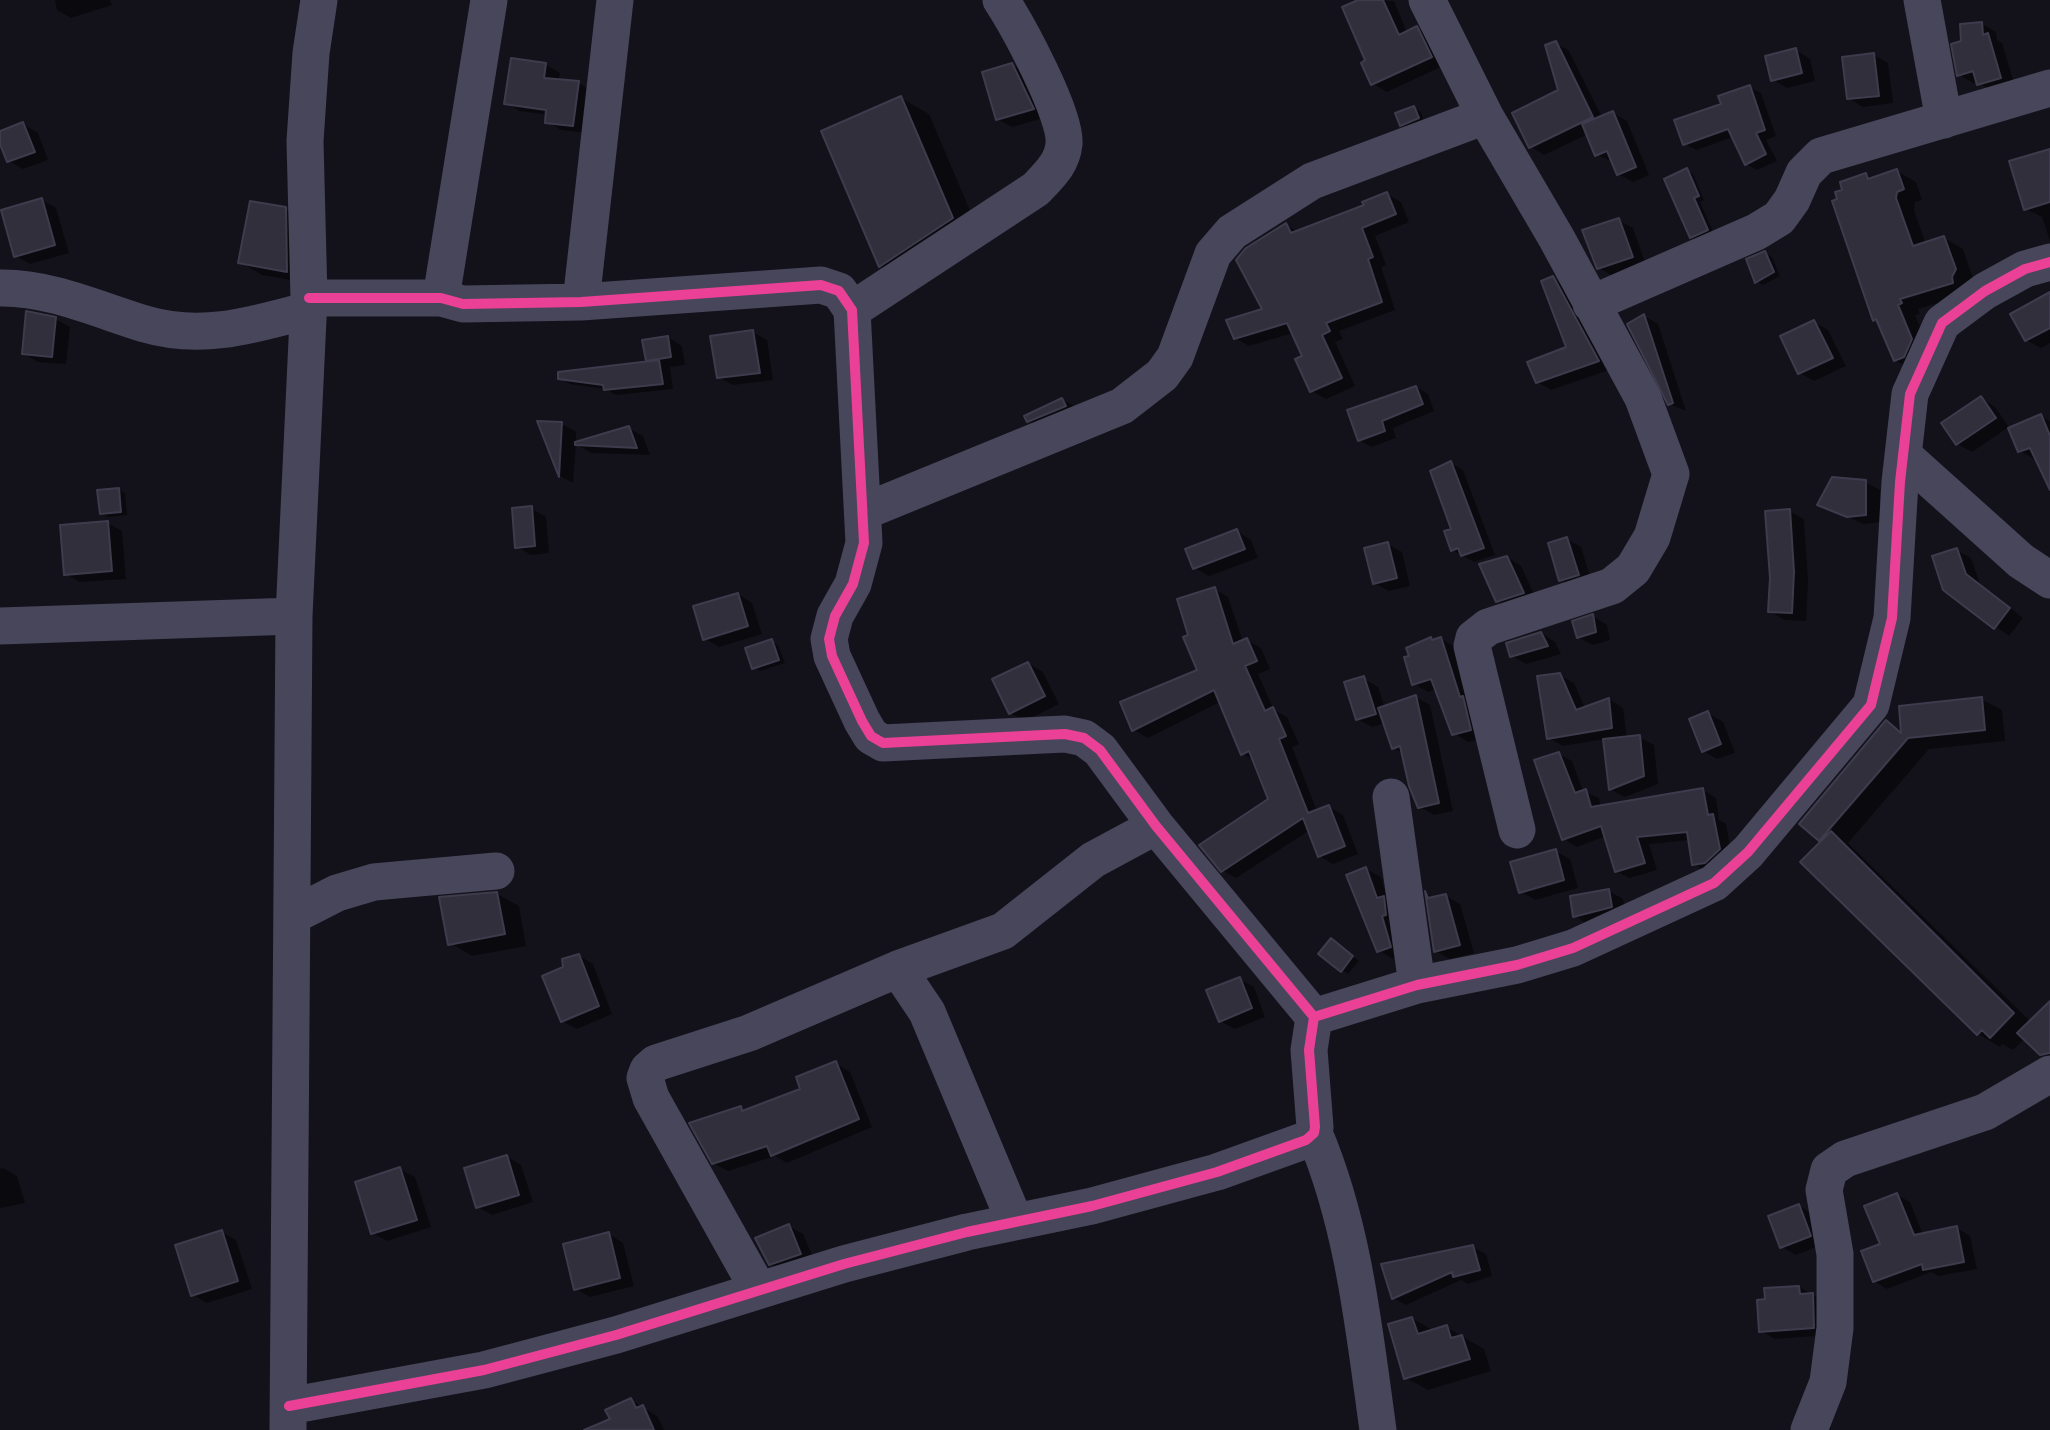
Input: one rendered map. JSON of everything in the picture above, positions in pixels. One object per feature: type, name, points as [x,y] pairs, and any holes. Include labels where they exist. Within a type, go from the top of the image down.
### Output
[{"type":"street","points":[[319,0],[311,53],[305,141],[309,304],[294,616],[289,1418],[616,1335],[758,1289],[893,1251],[1092,1206],[1217,1172],[1306,1140],[1314,1133]]},
{"type":"street","points":[[441,298],[489,0]]},
{"type":"street","points":[[581,302],[615,0]]},
{"type":"street","points":[[852,310],[1036,189],[1059,164],[1065,143],[1061,120],[1001,0]]},
{"type":"street","points":[[1427,0],[1485,116],[1557,239],[1643,398],[1671,474],[1652,537],[1633,569],[1612,586],[1488,627],[1474,638],[1472,646],[1517,830]]},
{"type":"street","points":[[1922,0],[1944,120]]},
{"type":"street","points":[[1591,303],[1756,232],[1779,218],[1792,200],[1804,173],[1821,156],[2050,89]]},
{"type":"street","points":[[863,512],[1122,406],[1162,376],[1175,356],[1213,254],[1232,232],[1312,181],[1485,116]]},
{"type":"street","points":[[1314,1017],[1417,985],[1517,965],[1573,948],[1714,883],[1748,852],[1871,705],[1892,618],[1903,454],[1910,394],[1942,323],[1995,286],[2025,269],[2050,262]]},
{"type":"street","points":[[0,288],[47,294],[147,324],[186,331],[218,332],[248,328],[309,304],[441,298],[463,304],[581,302],[821,285],[839,291],[852,310],[864,543],[853,584],[835,616],[829,639],[832,656],[843,682],[871,736],[883,743],[1065,734],[1084,738],[1100,750],[1156,826],[1314,1017],[1309,1049],[1314,1133],[1334,1181],[1350,1248],[1378,1430]]},
{"type":"street","points":[[1903,454],[2021,561],[2050,580]]},
{"type":"street","points":[[0,626],[294,616]]},
{"type":"street","points":[[1391,797],[1417,985]]},
{"type":"street","points":[[758,1289],[651,1098],[645,1078],[648,1070],[668,1058],[749,1032],[898,969],[1003,931],[1093,860],[1156,826]]},
{"type":"street","points":[[292,916],[337,893],[374,882],[496,871]]},
{"type":"street","points":[[898,969],[927,1012],[1015,1222]]},
{"type":"street","points":[[1809,1430],[1828,1382],[1835,1328],[1835,1254],[1824,1190],[1829,1170],[1845,1159],[1985,1112],[2050,1074]]},
{"type":"building","points":[[1358,0],[1383,0],[1399,35],[1417,26],[1432,57],[1371,85],[1361,63],[1365,60],[1342,7]]},
{"type":"building","points":[[1982,22],[1983,35],[1988,33],[2001,78],[1977,85],[1973,71],[1957,76],[1951,44],[1961,41],[1960,24]]},
{"type":"building","points":[[1556,41],[1593,117],[1529,148],[1512,113],[1558,90],[1545,45]]},
{"type":"building","points":[[1796,48],[1802,73],[1771,81],[1765,56]]},
{"type":"building","points":[[1874,53],[1879,96],[1847,99],[1842,57]]},
{"type":"building","points":[[511,58],[546,63],[544,78],[579,81],[573,126],[545,123],[546,110],[504,104]]},
{"type":"building","points":[[1012,63],[1034,109],[996,120],[982,72]]},
{"type":"building","points":[[1750,85],[1765,130],[1756,133],[1766,154],[1745,165],[1728,129],[1683,145],[1674,120],[1721,104],[1718,96]]},
{"type":"building","points":[[901,96],[953,218],[879,267],[821,131]]},
{"type":"building","points":[[1414,106],[1419,118],[1400,126],[1395,113]]},
{"type":"building","points":[[1613,111],[1636,167],[1617,175],[1607,151],[1595,156],[1582,124]]},
{"type":"building","points":[[23,122],[35,152],[7,162],[0,144],[0,131]]},
{"type":"building","points":[[2050,149],[2050,202],[2024,210],[2009,161]]},
{"type":"building","points":[[1687,168],[1699,196],[1694,198],[1708,230],[1690,238],[1664,179]]},
{"type":"building","points":[[1897,169],[1904,189],[1897,192],[1896,198],[1913,246],[1944,236],[1956,269],[1952,277],[1953,283],[1900,299],[1902,303],[1898,305],[1912,339],[1904,357],[1894,361],[1876,319],[1873,321],[1832,201],[1837,199],[1835,192],[1842,190],[1840,182],[1866,173],[1868,179]]},
{"type":"building","points":[[1387,192],[1396,214],[1362,228],[1373,257],[1368,259],[1382,302],[1326,323],[1330,331],[1322,335],[1342,378],[1310,392],[1295,359],[1302,356],[1287,323],[1234,339],[1226,320],[1262,309],[1236,260],[1246,248],[1286,223],[1291,233],[1364,205],[1362,202]]},
{"type":"building","points":[[42,198],[55,245],[14,257],[1,210]]},
{"type":"building","points":[[250,201],[286,207],[287,272],[238,263]]},
{"type":"building","points":[[1619,218],[1633,257],[1597,269],[1582,230]]},
{"type":"building","points":[[1765,251],[1774,272],[1755,283],[1746,259]]},
{"type":"building","points":[[1553,276],[1599,361],[1536,383],[1527,362],[1566,347],[1541,281]]},
{"type":"building","points":[[2050,292],[2050,328],[2025,341],[2010,314]]},
{"type":"building","points":[[26,311],[56,317],[52,357],[22,354]]},
{"type":"building","points":[[1644,314],[1673,403],[1668,405],[1627,324]]},
{"type":"building","points":[[1814,320],[1833,358],[1798,374],[1780,336]]},
{"type":"building","points":[[753,330],[760,373],[717,378],[710,336]]},
{"type":"building","points":[[668,336],[671,357],[646,361],[642,340]]},
{"type":"building","points":[[659,360],[663,384],[604,390],[603,385],[558,379],[558,372]]},
{"type":"building","points":[[1416,386],[1423,404],[1382,421],[1385,431],[1358,441],[1347,410]]},
{"type":"building","points":[[1981,396],[1996,418],[1956,445],[1941,423]]},
{"type":"building","points":[[1062,398],[1066,406],[1027,422],[1024,416]]},
{"type":"building","points":[[2041,414],[2050,436],[2050,490],[2030,448],[2018,452],[2008,428]]},
{"type":"building","points":[[537,421],[562,422],[559,477]]},
{"type":"building","points":[[629,426],[637,448],[575,445],[575,442]]},
{"type":"building","points":[[1451,461],[1484,548],[1461,556],[1458,548],[1451,551],[1444,531],[1451,529],[1430,471]]},
{"type":"building","points":[[1832,477],[1866,480],[1866,515],[1847,517],[1817,505]]},
{"type":"building","points":[[119,488],[121,512],[100,514],[97,490]]},
{"type":"building","points":[[532,506],[535,546],[515,548],[512,508]]},
{"type":"building","points":[[1790,509],[1794,572],[1792,613],[1768,612],[1770,578],[1765,511]]},
{"type":"building","points":[[108,521],[112,571],[64,575],[60,525]]},
{"type":"building","points":[[1237,529],[1245,549],[1193,569],[1185,549]]},
{"type":"building","points":[[1567,537],[1579,575],[1559,581],[1548,543]]},
{"type":"building","points":[[1388,542],[1397,578],[1373,584],[1364,548]]},
{"type":"building","points":[[1957,548],[1966,574],[2010,608],[1994,629],[1943,590],[1932,556]]},
{"type":"building","points":[[1507,556],[1524,593],[1496,602],[1479,564]]},
{"type":"building","points":[[1215,587],[1233,644],[1247,638],[1257,661],[1245,666],[1265,711],[1273,707],[1286,736],[1279,739],[1308,813],[1329,805],[1345,846],[1318,857],[1303,818],[1221,872],[1199,845],[1268,799],[1249,751],[1241,755],[1214,690],[1132,731],[1120,702],[1197,670],[1183,637],[1188,635],[1177,599]]},
{"type":"building","points":[[738,593],[748,626],[703,640],[693,606]]},
{"type":"building","points":[[1593,614],[1596,632],[1577,638],[1572,621]]},
{"type":"building","points":[[1541,632],[1548,646],[1510,657],[1506,643]]},
{"type":"building","points":[[1431,637],[1432,640],[1441,637],[1460,697],[1463,696],[1471,730],[1452,735],[1431,679],[1412,685],[1404,657],[1409,656],[1406,648]]},
{"type":"building","points":[[772,639],[779,660],[752,669],[745,648]]},
{"type":"building","points":[[1028,662],[1045,696],[1009,714],[992,679]]},
{"type":"building","points":[[1560,673],[1576,710],[1609,698],[1612,728],[1547,739],[1537,676]]},
{"type":"building","points":[[1364,676],[1376,714],[1356,720],[1344,682]]},
{"type":"building","points":[[1416,695],[1439,803],[1418,808],[1409,786],[1400,746],[1392,749],[1378,708]]},
{"type":"building","points":[[1982,697],[1985,730],[1908,738],[1819,841],[1799,824],[1886,720],[1901,733],[1899,706]]},
{"type":"building","points":[[1708,711],[1721,744],[1702,752],[1689,719]]},
{"type":"building","points":[[1640,735],[1644,776],[1609,790],[1603,739]]},
{"type":"building","points":[[1559,752],[1575,793],[1586,789],[1591,807],[1703,788],[1708,815],[1713,814],[1720,849],[1705,863],[1692,865],[1687,832],[1637,837],[1645,863],[1615,872],[1601,826],[1562,840],[1534,760]]},
{"type":"building","points":[[1831,831],[2014,1013],[1990,1038],[1982,1030],[1977,1035],[1800,862]]},
{"type":"building","points":[[1556,849],[1564,880],[1519,893],[1510,862]]},
{"type":"building","points":[[1366,867],[1377,898],[1384,896],[1386,915],[1382,916],[1391,947],[1377,952],[1346,875]]},
{"type":"building","points":[[1609,889],[1612,907],[1573,917],[1570,896]]},
{"type":"building","points":[[1425,891],[1428,898],[1446,894],[1460,945],[1434,952]]},
{"type":"building","points":[[497,892],[505,934],[448,945],[439,897]]},
{"type":"building","points":[[1331,938],[1353,956],[1341,972],[1318,954]]},
{"type":"building","points":[[579,954],[599,1006],[561,1022],[542,976],[563,967],[562,959]]},
{"type":"building","points":[[1240,977],[1252,1008],[1219,1022],[1206,990]]},
{"type":"building","points":[[2050,1001],[2050,1053],[2040,1055],[2017,1033]]},
{"type":"building","points":[[836,1061],[859,1119],[771,1156],[767,1146],[712,1164],[689,1123],[741,1106],[742,1111],[800,1089],[796,1077]]},
{"type":"building","points":[[507,1155],[519,1195],[476,1208],[464,1168]]},
{"type":"building","points":[[400,1167],[417,1220],[371,1234],[355,1182]]},
{"type":"building","points":[[1897,1193],[1914,1235],[1957,1226],[1964,1262],[1923,1270],[1922,1264],[1873,1282],[1861,1251],[1880,1244],[1864,1206]]},
{"type":"building","points":[[1799,1204],[1811,1236],[1780,1248],[1768,1216]]},
{"type":"building","points":[[789,1224],[801,1254],[769,1265],[755,1238]]},
{"type":"building","points":[[222,1230],[238,1281],[191,1296],[175,1245]]},
{"type":"building","points":[[609,1232],[620,1278],[574,1290],[563,1244]]},
{"type":"building","points":[[1473,1245],[1480,1270],[1453,1277],[1452,1272],[1392,1299],[1381,1264]]},
{"type":"building","points":[[1799,1286],[1800,1294],[1813,1293],[1814,1328],[1759,1332],[1757,1300],[1765,1299],[1764,1288]]},
{"type":"building","points":[[1412,1317],[1418,1334],[1447,1325],[1451,1338],[1462,1335],[1470,1359],[1404,1379],[1388,1324]]},
{"type":"building","points":[[631,1398],[636,1408],[643,1405],[654,1430],[584,1430],[610,1419],[605,1410]]},
{"type":"cycle path","points":[[289,1406],[484,1370],[616,1335],[844,1264],[967,1232],[1092,1206],[1217,1172],[1306,1140],[1314,1133],[1315,1127],[1309,1050],[1314,1017],[1417,985],[1517,965],[1573,948],[1714,883],[1748,852],[1871,705],[1892,618],[1900,482],[1910,394],[1942,323],[1985,291],[2025,269],[2050,262]]},
{"type":"cycle path","points":[[309,298],[441,298],[463,304],[581,302],[821,285],[839,291],[852,310],[864,543],[853,584],[835,616],[829,639],[832,656],[871,736],[883,743],[1065,734],[1084,738],[1100,750],[1156,826],[1314,1017]]}]
